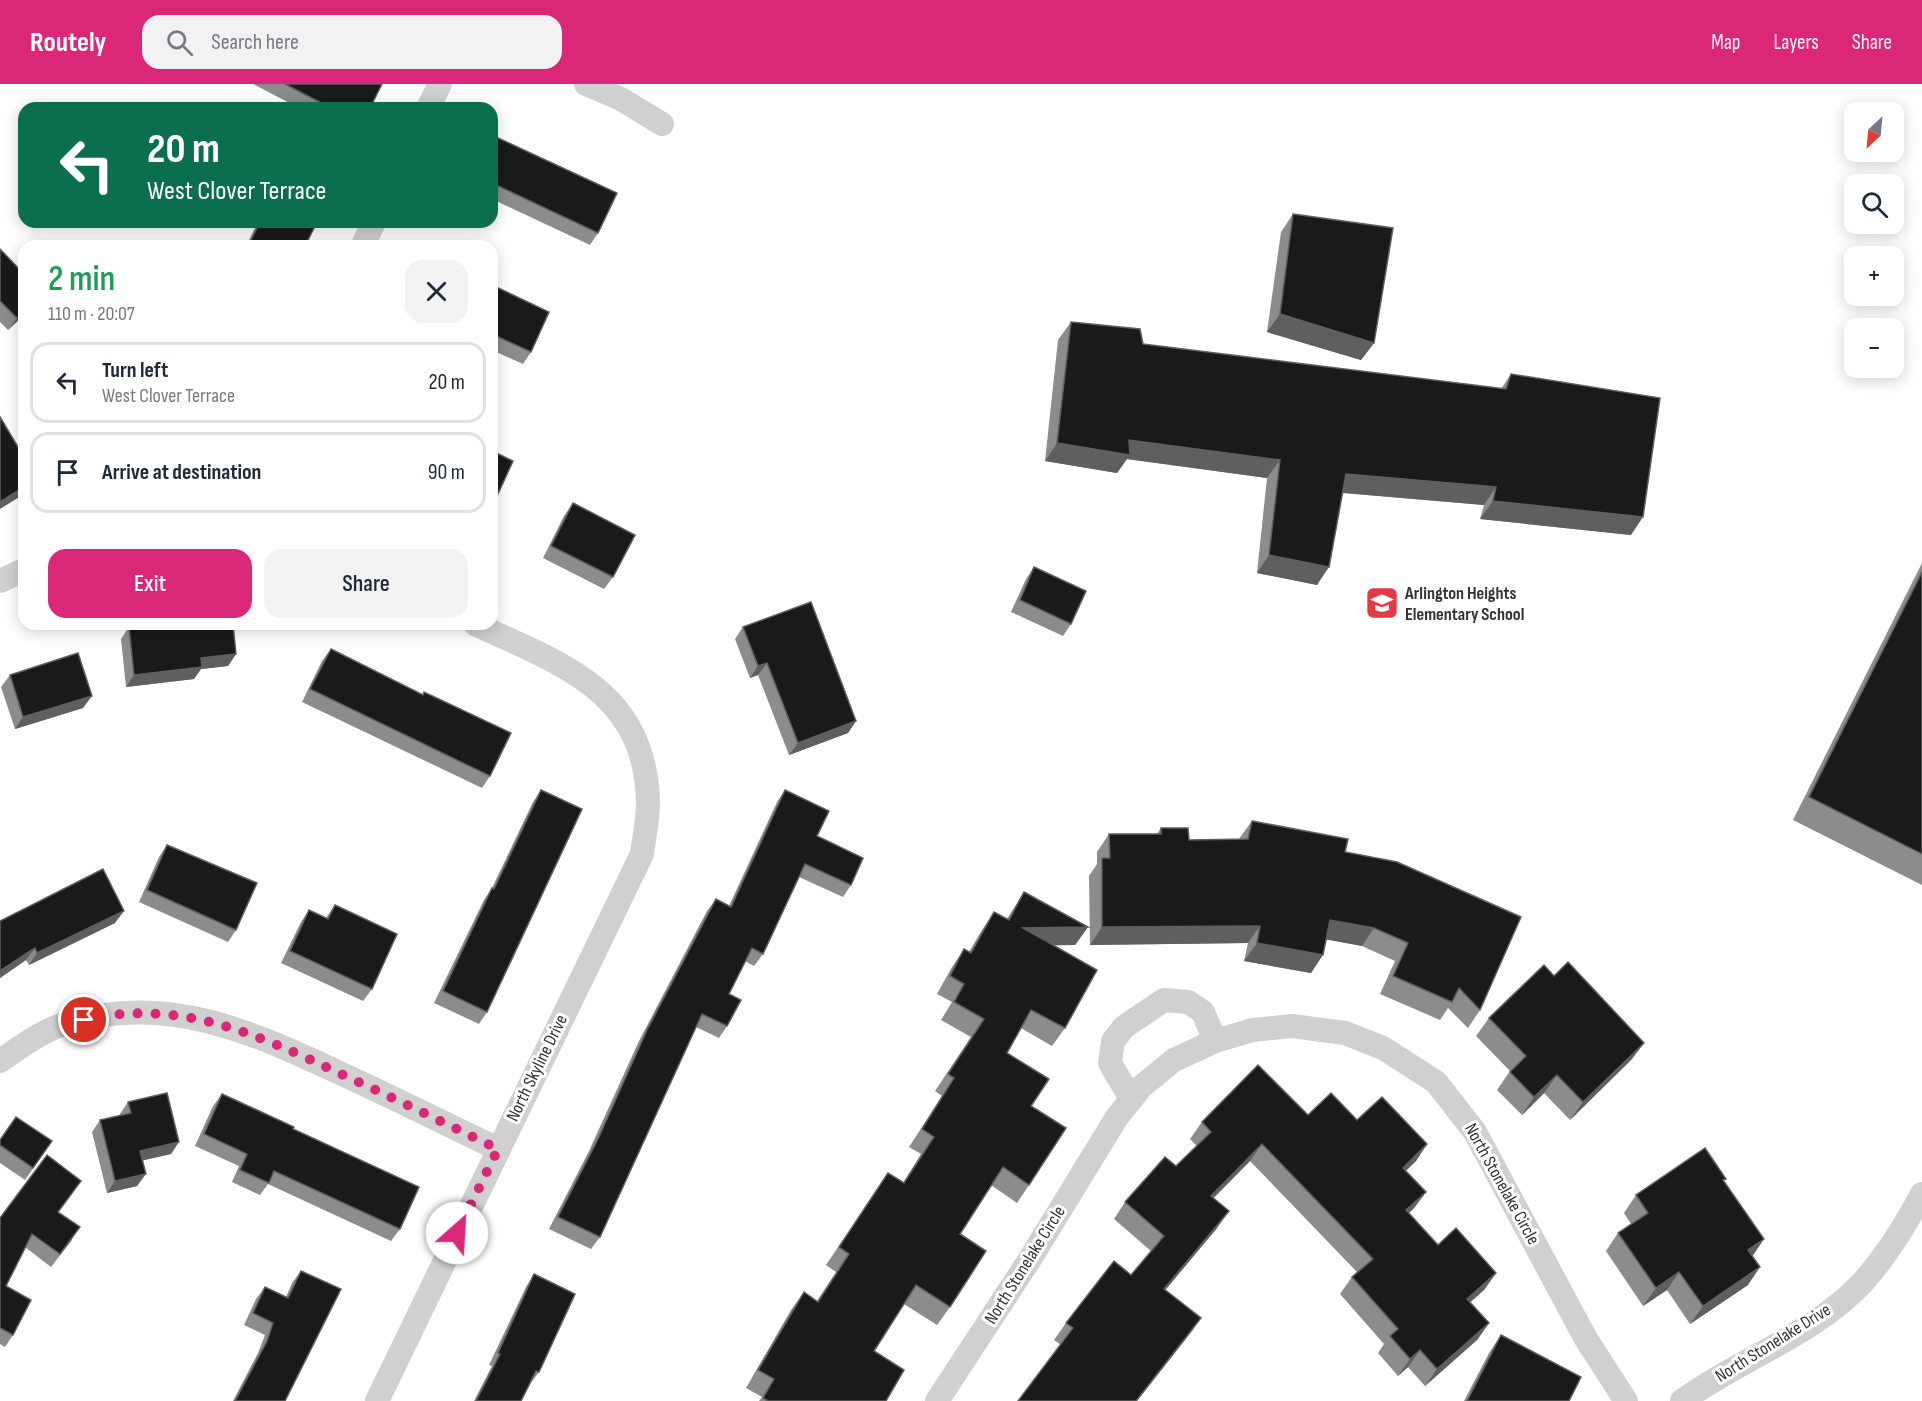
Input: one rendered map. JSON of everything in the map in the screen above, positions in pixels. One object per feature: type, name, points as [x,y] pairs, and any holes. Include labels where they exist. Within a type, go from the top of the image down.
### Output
[{"type":"street","points":[[431,102],[440,84]]},
{"type":"street","points":[[586,84],[621,99],[662,124]]},
{"type":"street","points":[[0,581],[18,573]]},
{"type":"street","name":"North Skyline Drive","points":[[376,1401],[642,854],[648,805],[644,759],[627,722],[596,688],[539,654],[488,630]]},
{"type":"street","points":[[1131,1099],[1110,1063],[1113,1041],[1124,1027],[1164,1000],[1188,1002],[1203,1012],[1215,1041]]},
{"type":"street","points":[[0,1061],[28,1042],[66,1024],[103,1015],[148,1011],[186,1015],[226,1025],[303,1056],[498,1149]]},
{"type":"street","name":"North Stonelake Circle","points":[[937,1401],[1030,1259],[1117,1117],[1141,1087],[1174,1060],[1215,1041],[1253,1030],[1292,1026],[1345,1033],[1383,1048],[1436,1082],[1475,1132],[1586,1339],[1626,1401]]},
{"type":"street","name":"North Stonelake Drive","points":[[1682,1401],[1814,1322],[1862,1283],[1899,1237],[1922,1194]]},
{"type":"building","points":[[285,84],[382,84],[373,102],[320,102]]},
{"type":"building","points":[[498,138],[617,193],[598,233],[498,186]]},
{"type":"building","points":[[1293,214],[1393,228],[1374,343],[1280,314]]},
{"type":"building","points":[[257,228],[314,228],[308,240],[251,240]]},
{"type":"building","points":[[0,249],[18,268],[18,317],[0,301]]},
{"type":"building","points":[[498,288],[549,312],[531,352],[498,337]]},
{"type":"building","points":[[1071,322],[1140,329],[1143,344],[1506,389],[1511,374],[1660,398],[1643,517],[1493,501],[1496,487],[1346,474],[1329,567],[1269,555],[1280,460],[1129,440],[1130,455],[1057,443]]},
{"type":"building","points":[[0,417],[18,447],[18,491],[0,502]]},
{"type":"building","points":[[498,454],[513,461],[498,494]]},
{"type":"building","points":[[573,503],[635,535],[613,577],[551,546]]},
{"type":"building","points":[[1034,567],[1086,591],[1071,624],[1020,600]]},
{"type":"building","points":[[1922,572],[1922,854],[1809,797]]},
{"type":"building","points":[[811,602],[856,721],[798,743],[767,663],[758,666],[743,627]]},
{"type":"building","points":[[129,630],[234,630],[236,654],[201,658],[202,667],[134,675]]},
{"type":"building","points":[[331,649],[423,695],[424,692],[511,733],[490,776],[310,689]]},
{"type":"building","points":[[78,653],[92,696],[23,717],[10,675]]},
{"type":"building","points":[[541,790],[582,809],[487,1012],[443,991]]},
{"type":"building","points":[[785,790],[829,811],[817,836],[863,858],[851,885],[805,864],[763,954],[752,948],[729,994],[741,1000],[727,1026],[702,1014],[600,1237],[558,1217],[598,1139],[647,1030],[716,899],[731,907]]},
{"type":"building","points":[[1252,821],[1348,839],[1345,852],[1397,862],[1521,917],[1480,1010],[1459,988],[1452,1002],[1393,976],[1408,943],[1374,928],[1330,920],[1323,955],[1257,943],[1260,926],[1102,927],[1102,858],[1110,858],[1109,834],[1161,834],[1161,828],[1188,828],[1189,840],[1248,839]]},
{"type":"building","points":[[167,845],[257,883],[236,930],[147,890]]},
{"type":"building","points":[[103,869],[124,911],[37,953],[35,948],[0,971],[0,921]]},
{"type":"building","points":[[1024,892],[1088,927],[1023,928],[1097,970],[1065,1028],[1031,1010],[1007,1053],[1049,1079],[1031,1106],[1066,1128],[1029,1185],[1003,1167],[960,1234],[986,1251],[950,1307],[916,1285],[874,1351],[904,1370],[886,1401],[768,1401],[763,1398],[774,1379],[758,1370],[804,1292],[818,1302],[849,1254],[839,1247],[888,1173],[904,1183],[934,1137],[922,1129],[954,1078],[948,1074],[984,1019],[954,1002],[964,984],[950,976],[964,949],[971,953],[994,912],[1009,920]]},
{"type":"building","points":[[335,905],[397,934],[372,989],[290,951],[309,910],[328,919]]},
{"type":"building","points":[[1568,962],[1644,1043],[1583,1102],[1557,1075],[1534,1097],[1510,1072],[1526,1056],[1489,1018],[1544,965],[1554,976]]},
{"type":"building","points":[[1258,1065],[1308,1115],[1331,1093],[1357,1120],[1382,1097],[1427,1144],[1403,1168],[1426,1192],[1406,1210],[1438,1245],[1456,1228],[1496,1273],[1467,1299],[1489,1323],[1437,1369],[1420,1350],[1410,1359],[1390,1336],[1398,1329],[1352,1277],[1373,1259],[1262,1144],[1211,1196],[1229,1211],[1164,1289],[1201,1318],[1136,1401],[1018,1401],[1073,1328],[1066,1323],[1114,1261],[1131,1275],[1164,1236],[1125,1202],[1165,1157],[1176,1166],[1211,1132],[1202,1122]]},
{"type":"building","points":[[167,1093],[179,1142],[140,1151],[146,1174],[115,1181],[100,1120],[131,1113],[128,1102]]},
{"type":"building","points":[[222,1094],[419,1187],[400,1229],[274,1171],[269,1183],[240,1170],[247,1154],[204,1134]]},
{"type":"building","points":[[16,1117],[52,1141],[33,1168],[0,1145],[0,1140]]},
{"type":"building","points":[[1705,1148],[1726,1179],[1723,1180],[1764,1239],[1748,1250],[1760,1267],[1703,1306],[1679,1272],[1656,1288],[1618,1233],[1648,1213],[1636,1195]]},
{"type":"building","points":[[47,1155],[81,1181],[58,1212],[80,1227],[60,1254],[32,1234],[6,1286],[31,1300],[13,1335],[0,1328],[0,1218]]},
{"type":"building","points":[[301,1271],[341,1289],[285,1401],[235,1401],[267,1341],[273,1323],[253,1313],[265,1287],[288,1298]]},
{"type":"building","points":[[534,1274],[575,1294],[539,1372],[536,1371],[521,1401],[476,1401],[500,1354],[498,1353]]},
{"type":"building","points":[[1501,1335],[1581,1377],[1569,1401],[1467,1401]]},
{"type":"place","name":"Arlington Heights Elementary School","points":[[1382,603]]},
{"type":"route","points":[[84,1020],[103,1015],[148,1011],[186,1015],[226,1025],[303,1056],[498,1149],[457,1233]]}]
